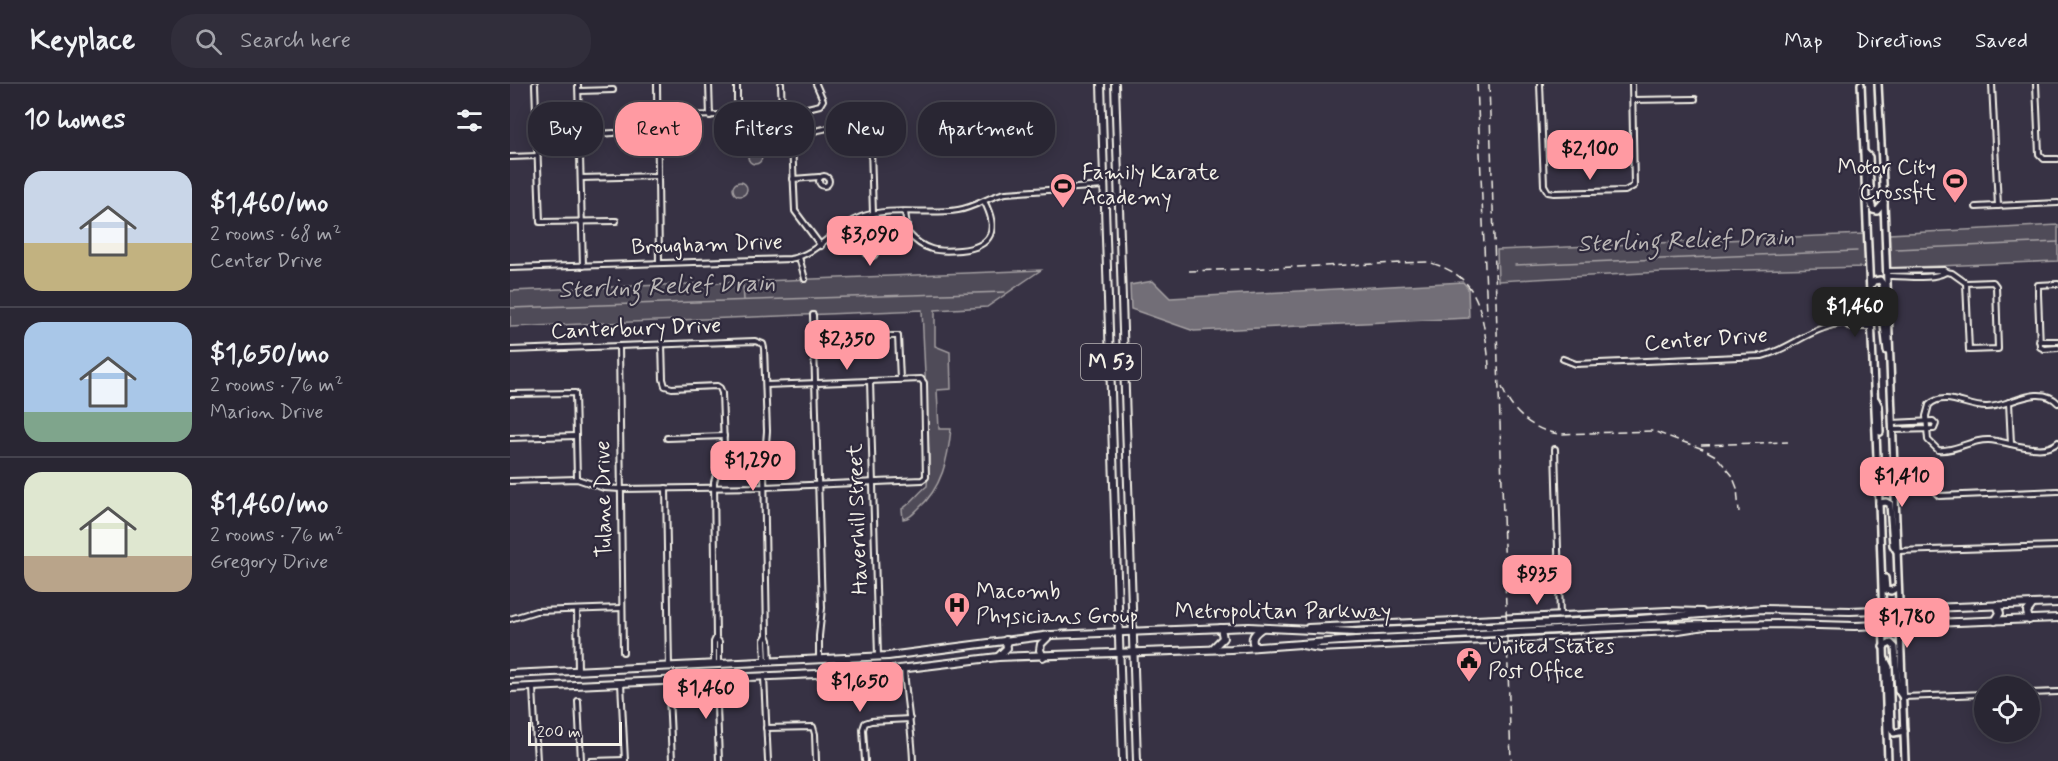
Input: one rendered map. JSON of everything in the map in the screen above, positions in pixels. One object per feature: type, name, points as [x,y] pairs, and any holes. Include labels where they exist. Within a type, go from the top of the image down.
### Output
[{"type":"main road","name":"M 53","points":[[1101,84],[1124,761]]},
{"type":"main road","name":"M 53","points":[[1115,84],[1137,761]]},
{"type":"main road","points":[[1861,84],[1880,514],[1888,761]]},
{"type":"main road","points":[[1878,84],[1905,761]]},
{"type":"main road","points":[[1103,129],[1110,135],[1117,135]]},
{"type":"main road","points":[[1864,152],[1869,157],[1871,207],[1877,211],[1884,203]]},
{"type":"main road","points":[[1104,165],[1111,164],[1118,172]]},
{"type":"main road","points":[[1870,285],[1877,280],[1883,284],[1885,345],[1889,358]]},
{"type":"main road","points":[[1109,290],[1115,298],[1123,297]]},
{"type":"main road","points":[[1110,328],[1118,327],[1124,336]]},
{"type":"main road","points":[[1875,396],[1879,406],[1881,469],[1889,472],[1894,467]]},
{"type":"main road","points":[[1113,430],[1122,431],[1127,440]]},
{"type":"main road","points":[[1115,494],[1120,502],[1129,502]]},
{"type":"main road","points":[[1879,503],[1890,504],[1893,545],[1897,551]]},
{"type":"main road","points":[[1880,514],[1883,524],[1886,588],[1891,591],[1898,587]]},
{"type":"main road","points":[[1115,525],[1124,525],[1130,536]]},
{"type":"main road","name":"Metropolitan Parkway","points":[[510,688],[904,669],[998,657],[1120,654],[1296,645],[1639,623],[1712,612],[1795,609],[1882,610],[2058,603]]},
{"type":"main road","points":[[2029,620],[2027,612],[2033,604]]},
{"type":"main road","points":[[1995,621],[2000,613],[1997,605]]},
{"type":"main road","points":[[1791,624],[1798,617],[1795,609]]},
{"type":"main road","points":[[1817,625],[1815,617],[1822,610]]},
{"type":"main road","name":"Metropolitan Parkway","points":[[510,674],[878,657],[1051,635],[1221,628],[1356,632],[1639,623],[1900,625],[2058,618]]},
{"type":"main road","points":[[1212,650],[1221,641],[1223,635],[1221,628]]},
{"type":"main road","points":[[1255,647],[1252,641],[1253,636],[1263,628]]},
{"type":"main road","points":[[1043,657],[1040,650],[1041,644],[1051,635]]},
{"type":"main road","points":[[998,657],[1007,648],[1006,640]]},
{"type":"main road","points":[[1883,647],[1889,643],[1895,647],[1898,690],[1903,697]]},
{"type":"main road","points":[[937,665],[937,657],[942,650]]},
{"type":"main road","points":[[913,668],[917,660],[915,654]]},
{"type":"main road","points":[[1883,654],[1889,667],[1892,732],[1897,734],[1904,732]]},
{"type":"main road","points":[[790,675],[795,668],[794,661]]},
{"type":"main road","points":[[597,684],[594,676],[600,670]]},
{"type":"main road","points":[[1123,735],[1129,742],[1137,742]]},
{"type":"street","points":[[535,84],[536,102]]},
{"type":"street","points":[[578,84],[579,102]]},
{"type":"street","points":[[657,84],[658,102]]},
{"type":"street","points":[[709,84],[710,116]]},
{"type":"street","points":[[737,84],[738,102]]},
{"type":"street","points":[[781,84],[782,102]]},
{"type":"street","points":[[814,107],[823,102],[816,84]]},
{"type":"street","points":[[1540,84],[1544,181],[1548,192],[1625,191],[1633,188],[1635,177],[1632,84]]},
{"type":"street","points":[[1992,84],[1998,206]]},
{"type":"street","points":[[2036,84],[2039,154],[2044,159],[2058,159]]},
{"type":"street","points":[[579,91],[613,90]]},
{"type":"street","points":[[1633,100],[1695,99]]},
{"type":"street","points":[[821,246],[795,212],[792,143],[795,138],[832,127],[853,109],[866,109],[870,118],[873,214]]},
{"type":"street","points":[[702,116],[714,116]]},
{"type":"street","points":[[603,134],[614,134]]},
{"type":"street","points":[[510,157],[537,156],[540,222],[616,221]]},
{"type":"street","points":[[580,156],[584,266]]},
{"type":"street","points":[[658,156],[659,264]]},
{"type":"street","points":[[581,178],[658,176]]},
{"type":"street","points":[[793,179],[818,179]]},
{"type":"street","name":"Brougham Drive","points":[[510,268],[785,260],[799,257],[821,246],[859,218],[873,214],[961,210],[995,195],[1013,192],[1105,186]]},
{"type":"street","points":[[904,213],[908,233],[927,247],[940,251],[971,249],[984,243],[991,231],[990,216],[984,201]]},
{"type":"street","points":[[1976,207],[2058,203]]},
{"type":"street","points":[[846,226],[866,249]]},
{"type":"street","points":[[799,257],[806,279]]},
{"type":"street","points":[[1886,274],[1924,276],[1946,272],[1952,273],[1966,283],[1993,282],[1995,284],[1998,349],[1969,350],[1966,283]]},
{"type":"street","points":[[2058,284],[2038,285],[2041,349],[2058,348]]},
{"type":"street","points":[[813,315],[822,608],[819,660]]},
{"type":"street","name":"Center Drive","points":[[1563,358],[1576,364],[1762,356],[1780,351],[1824,328],[1849,322],[1871,324]]},
{"type":"street","points":[[865,336],[898,336],[900,380]]},
{"type":"street","name":"Canterbury Drive","points":[[510,350],[755,341],[763,344],[766,385]]},
{"type":"street","points":[[2039,341],[2058,341]]},
{"type":"street","points":[[662,344],[665,386],[714,386],[721,389],[723,452],[716,472],[714,488],[716,638],[719,642],[716,664]]},
{"type":"street","name":"Tulane Drive","points":[[619,346],[623,652]]},
{"type":"street","points":[[510,481],[577,479],[604,488],[621,489],[764,487],[925,479],[922,380],[766,385],[767,439],[764,487],[767,635],[769,640],[767,662]]},
{"type":"street","name":"Haverhill Street","points":[[870,381],[878,657]]},
{"type":"street","points":[[510,394],[575,393],[577,479]]},
{"type":"street","points":[[2057,443],[2050,447],[2031,448],[1984,440],[1938,450],[1928,440],[1926,425],[1929,405],[1937,399],[1986,408],[2027,396],[2046,396],[2058,403]]},
{"type":"street","points":[[2009,402],[2011,444]]},
{"type":"street","points":[[1892,423],[1926,425]]},
{"type":"street","points":[[1892,430],[1926,425]]},
{"type":"street","points":[[510,438],[576,436]]},
{"type":"street","points":[[667,438],[724,436]]},
{"type":"street","points":[[1555,449],[1560,616]]},
{"type":"street","points":[[1894,485],[1927,484],[1940,496],[2058,491]]},
{"type":"street","points":[[666,488],[669,667]]},
{"type":"street","points":[[1897,551],[2058,546]]},
{"type":"street","points":[[510,619],[532,612],[622,608]]},
{"type":"street","points":[[577,610],[578,671]]},
{"type":"street","points":[[1280,629],[1668,610],[1712,612]]},
{"type":"street","points":[[1520,618],[1517,622],[1517,635],[1521,639]]},
{"type":"street","points":[[1493,619],[1496,623],[1496,636],[1493,641]]},
{"type":"street","points":[[1296,645],[1320,649],[1493,641],[1672,632],[1716,625]]},
{"type":"street","points":[[904,669],[913,761]]},
{"type":"street","points":[[764,676],[768,761]]},
{"type":"street","points":[[716,678],[719,761]]},
{"type":"street","points":[[591,761],[625,760],[621,683]]},
{"type":"street","points":[[533,687],[537,761]]},
{"type":"street","points":[[2040,693],[2058,692]]},
{"type":"street","points":[[1903,697],[1974,694]]},
{"type":"street","points":[[669,695],[672,761]]},
{"type":"street","points":[[578,702],[580,761]]},
{"type":"street","points":[[865,761],[865,723],[910,719]]},
{"type":"street","points":[[766,728],[813,727],[816,761]]},
{"type":"shaded area","points":[[748,156],[762,156],[758,164],[752,164],[748,160]]},
{"type":"shaded area","points":[[737,182],[743,182],[747,189],[743,196],[737,196],[733,192],[733,186]]},
{"type":"shaded area","points":[[2058,225],[2058,261],[1890,268],[1889,234]]},
{"type":"shaded area","name":"Sterling Relief Drain","points":[[1864,234],[1865,267],[1662,272],[1498,281],[1497,250]]},
{"type":"shaded area","name":"Sterling Relief Drain","points":[[1041,270],[987,307],[935,310],[935,346],[950,352],[951,389],[937,390],[939,429],[951,429],[950,440],[946,462],[933,492],[913,514],[903,519],[902,509],[927,486],[929,458],[922,310],[510,327],[510,291]]},
{"type":"shaded area","points":[[1153,281],[1170,298],[1463,282],[1468,288],[1469,318],[1194,331],[1131,309],[1130,285]]},
{"type":"waterway","name":"Sterling Relief Drain","points":[[1896,249],[2058,242]]},
{"type":"waterway","name":"Sterling Relief Drain","points":[[1515,265],[1857,251]]},
{"type":"waterway","points":[[743,286],[744,300]]},
{"type":"waterway","name":"Sterling Relief Drain","points":[[510,308],[1005,292]]},
{"type":"railway","points":[[1477,84],[1487,314]]},
{"type":"railway","points":[[1489,84],[1511,761]]},
{"type":"railway","points":[[1189,271],[1428,262],[1453,272],[1462,279],[1475,297],[1482,320],[1489,371]]},
{"type":"railway","points":[[1502,387],[1517,412],[1531,424],[1549,432],[1559,434],[1653,431],[1703,449],[1716,456],[1732,475],[1737,488],[1739,512]]},
{"type":"railway","points":[[1701,445],[1788,442]]},
{"type":"place","name":"Motor City Crossfit","points":[[1955,204]]},
{"type":"place","name":"Family Karate Academy","points":[[1063,209]]},
{"type":"place","name":"Macomb Physicians Group","points":[[957,628]]},
{"type":"place","name":"United States Post Office","points":[[1469,683]]}]
